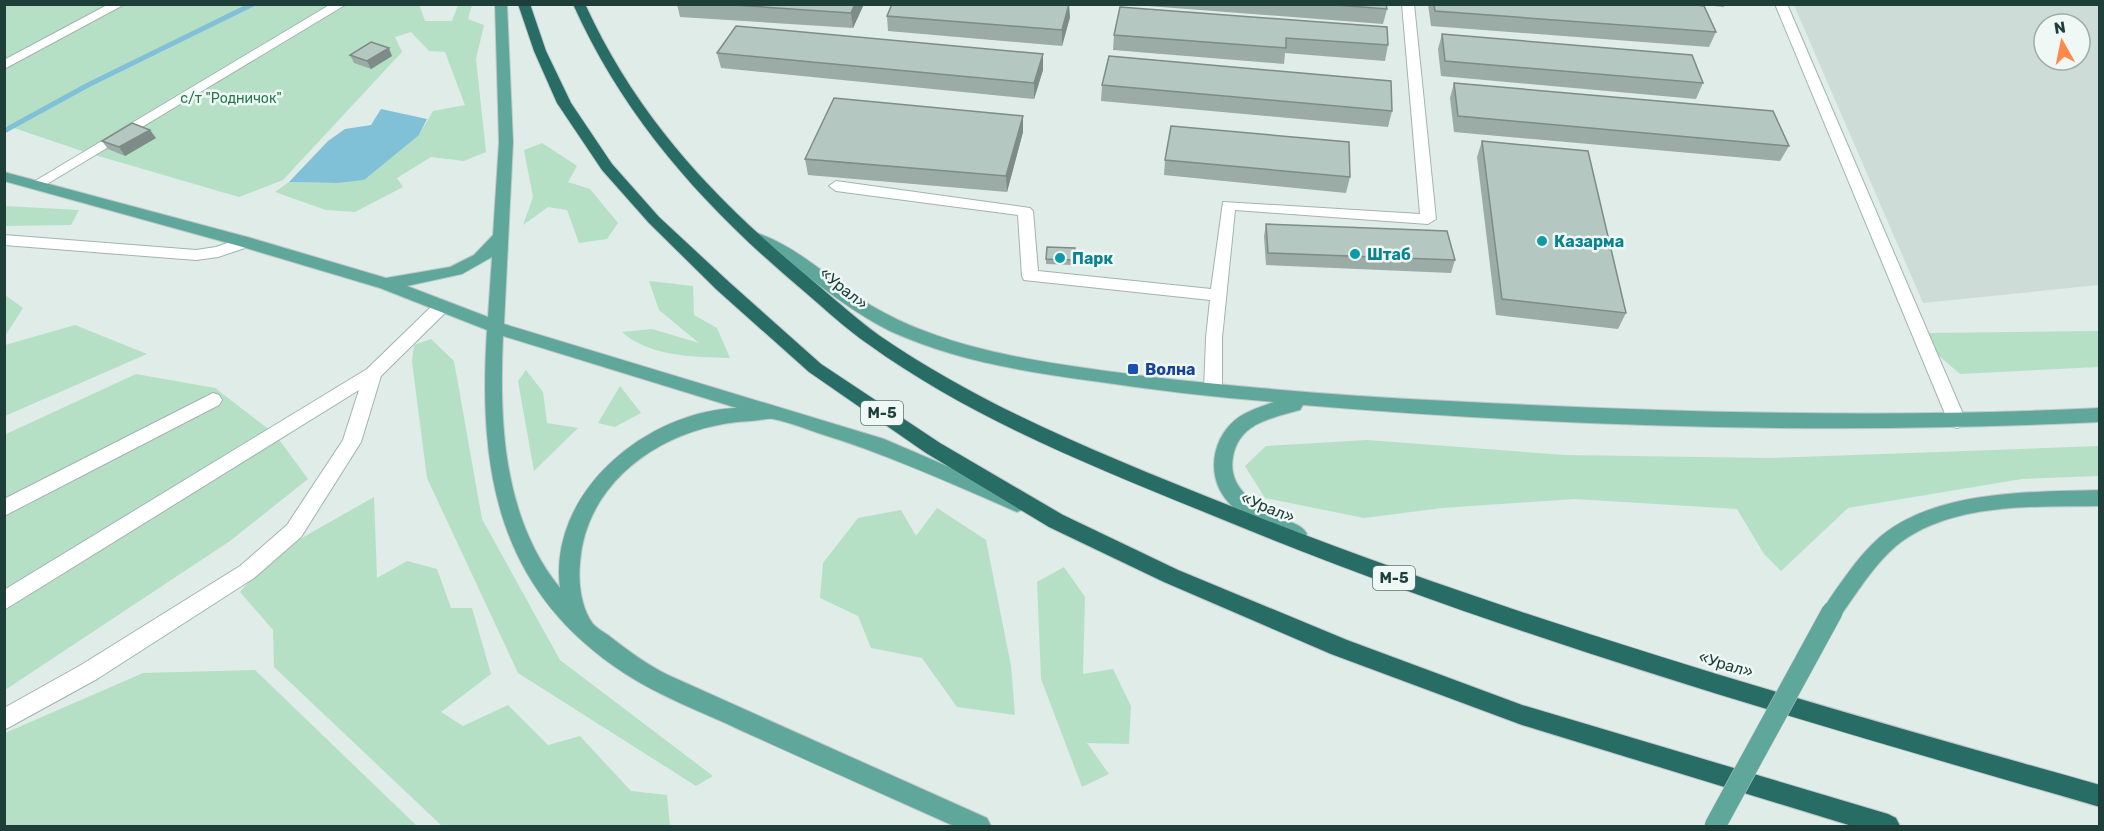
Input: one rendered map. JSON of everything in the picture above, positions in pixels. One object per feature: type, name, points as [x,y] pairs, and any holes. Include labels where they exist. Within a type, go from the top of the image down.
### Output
[{"type":"highway","name":"М-5","points":[[524,4],[540,51],[564,103],[607,167],[654,220],[815,368],[933,448],[1056,521],[1171,576],[1318,638],[1522,715],[1888,826]]},
{"type":"highway","name":"«Урал»","points":[[579,4],[600,50],[621,87],[652,130],[748,233],[794,275],[874,339],[1005,416],[1215,509],[1360,566],[1470,605],[1710,682],[2100,796]]},
{"type":"main road","points":[[501,4],[506,142],[492,381],[493,423],[499,475],[511,524],[534,571],[556,603],[590,635],[630,666],[704,702],[979,826]]},
{"type":"main road","points":[[4,176],[245,242],[386,284],[495,327],[877,444],[1056,521]]},
{"type":"main road","points":[[748,233],[789,256],[855,305],[911,333],[968,352],[1046,369],[1316,401],[1622,417],[1782,423],[2017,420],[2100,415]]},
{"type":"main road","points":[[386,284],[441,274],[470,264],[490,251],[501,235]]},
{"type":"main road","points":[[1316,401],[1272,409],[1252,417],[1226,444],[1220,470],[1232,495],[1251,511],[1360,566]]},
{"type":"main road","points":[[590,635],[574,609],[568,576],[572,538],[579,519],[583,509],[604,479],[634,452],[673,430],[711,418],[749,413],[791,416]]},
{"type":"main road","points":[[1715,826],[1832,612],[1860,572],[1890,540],[1920,523],[1956,511],[1992,505],[2100,498]]},
{"type":"lane","points":[[4,65],[119,4]]},
{"type":"lane","points":[[1213,390],[1214,338],[1228,205],[1428,219],[1408,4]]},
{"type":"lane","points":[[1781,4],[1957,421]]},
{"type":"lane","points":[[37,184],[339,5]]},
{"type":"lane","points":[[836,186],[1025,211],[1030,276],[1218,294]]},
{"type":"lane","points":[[4,240],[196,255],[219,252],[245,242]]},
{"type":"lane","points":[[4,601],[373,373],[442,306]]},
{"type":"lane","points":[[4,720],[89,672],[247,572],[294,531],[352,442],[373,373]]},
{"type":"lane","points":[[4,508],[213,400]]},
{"type":"shaded area","points":[[1794,5],[2099,5],[2099,285],[1923,303]]},
{"type":"green space","name":"с/т \"Родничок\"","points":[[419,4],[425,21],[452,21],[458,5],[472,5],[468,19],[484,25],[476,59],[486,152],[464,161],[431,157],[397,178],[403,187],[355,212],[326,210],[275,192],[289,182],[337,183],[419,135],[433,111],[465,105],[445,52],[429,51],[411,32],[395,37],[402,52],[283,180],[239,197],[88,153],[5,125],[4,5]]},
{"type":"green space","points":[[542,143],[577,166],[568,182],[590,189],[618,223],[607,239],[579,243],[567,210],[548,207],[523,225],[533,197],[524,150]]},
{"type":"green space","points":[[4,206],[79,210],[71,225],[5,226]]},
{"type":"green space","points":[[649,281],[693,286],[694,315],[717,328],[730,358],[688,356],[659,351],[633,340],[622,332],[652,329],[699,343],[659,310]]},
{"type":"green space","points":[[5,295],[23,308],[5,336]]},
{"type":"green space","points":[[75,325],[147,354],[5,416],[5,345]]},
{"type":"green space","points":[[2099,331],[2099,367],[1960,374],[1929,347],[1928,333]]},
{"type":"green space","points":[[431,339],[454,361],[482,519],[560,660],[713,776],[696,786],[518,673],[427,478],[412,362],[414,345]]},
{"type":"green space","points":[[526,370],[543,392],[547,423],[578,428],[534,471],[518,381]]},
{"type":"green space","points":[[136,374],[215,388],[275,434],[308,479],[230,541],[5,690],[4,435]]},
{"type":"green space","points":[[620,386],[641,413],[615,427],[598,423]]},
{"type":"green space","points":[[1367,440],[1565,455],[1771,458],[2099,446],[2099,476],[2022,479],[1848,508],[1781,571],[1764,554],[1737,509],[1575,499],[1442,508],[1364,518],[1265,498],[1245,466],[1266,446]]},
{"type":"green space","points":[[374,497],[377,578],[407,561],[437,569],[451,608],[472,608],[491,674],[441,712],[463,726],[508,705],[548,745],[580,736],[631,791],[667,795],[670,826],[442,826],[274,667],[273,630],[240,592],[272,555]]},
{"type":"green space","points":[[937,508],[986,540],[1011,666],[1015,715],[957,707],[922,658],[871,648],[858,616],[820,598],[823,563],[858,518],[901,510],[916,536]]},
{"type":"green space","points":[[1064,567],[1085,597],[1083,674],[1113,669],[1131,706],[1129,744],[1087,743],[1109,774],[1082,787],[1041,679],[1037,582]]},
{"type":"green space","points":[[255,670],[417,826],[5,826],[5,733],[143,673]]},
{"type":"water","points":[[381,109],[427,119],[419,135],[364,180],[337,183],[289,182],[328,141],[345,129],[371,125]]},
{"type":"building","points":[[720,4],[855,4],[851,13]]},
{"type":"building","points":[[892,4],[1069,4],[1062,30],[887,16]]},
{"type":"building","points":[[1324,4],[1386,4],[1387,9]]},
{"type":"building","points":[[1434,4],[1688,4],[1704,6],[1716,32],[1435,11]]},
{"type":"building","points":[[1120,7],[1387,27],[1388,45],[1286,38],[1286,48],[1114,35]]},
{"type":"building","points":[[736,26],[1043,54],[1034,83],[717,53]]},
{"type":"building","points":[[1442,34],[1692,55],[1703,83],[1445,61]]},
{"type":"building","points":[[371,42],[389,48],[367,61],[350,55]]},
{"type":"building","points":[[1109,56],[1391,81],[1392,111],[1102,85]]},
{"type":"building","points":[[1454,83],[1773,111],[1789,146],[1458,116]]},
{"type":"building","points":[[834,98],[1023,116],[1006,176],[805,159]]},
{"type":"building","points":[[132,123],[150,130],[119,147],[102,141]]},
{"type":"building","points":[[1171,126],[1349,142],[1350,177],[1165,160]]},
{"type":"building","name":"Казарма","points":[[1482,141],[1588,151],[1626,313],[1502,299]]},
{"type":"building","points":[[1266,224],[1447,231],[1455,260],[1268,253]]},
{"type":"building","name":"Парк","points":[[1047,247],[1075,248],[1073,260],[1046,259]]},
{"type":"waterway","points":[[4,131],[88,85],[253,4]]},
{"type":"place","name":"Казарма","points":[[1542,241]]},
{"type":"place","name":"Штаб","points":[[1355,254]]},
{"type":"place","name":"Парк","points":[[1060,258]]},
{"type":"place","name":"Волна","points":[[1133,369]]}]
